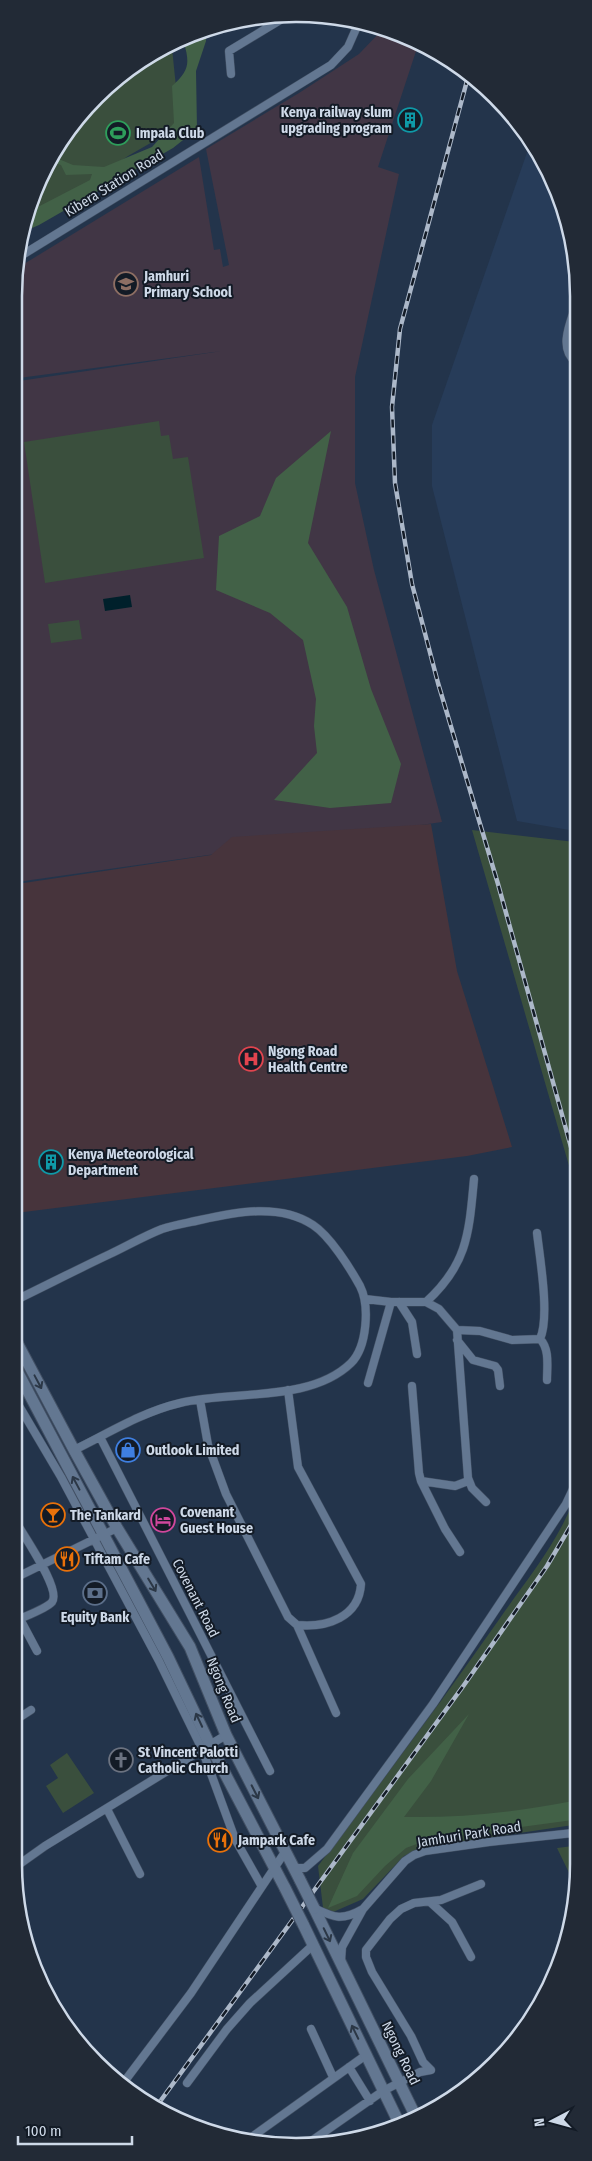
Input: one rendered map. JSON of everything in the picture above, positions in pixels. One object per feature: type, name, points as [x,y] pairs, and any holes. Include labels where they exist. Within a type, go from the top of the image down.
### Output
[{"type":"main road","name":"Ngong Road","points":[[22,1350],[117,1528],[190,1647],[226,1735],[314,1908],[413,2112]]},
{"type":"main road","points":[[22,1389],[99,1537],[168,1657],[206,1747],[274,1866],[397,2119]]},
{"type":"street","points":[[231,74],[229,52],[275,23]]},
{"type":"street","name":"Kibera Station Road","points":[[26,252],[331,65],[348,47],[356,29]]},
{"type":"street","points":[[570,331],[566,348],[570,358]]},
{"type":"street","points":[[426,1302],[446,1283],[461,1257],[470,1216],[474,1179]]},
{"type":"street","points":[[22,1297],[163,1228],[232,1213],[258,1211],[288,1214],[314,1226],[335,1248],[358,1282],[365,1299],[365,1323],[358,1354],[352,1362],[319,1382],[288,1390],[200,1400],[157,1409],[74,1450]]},
{"type":"street","points":[[538,1233],[544,1312],[543,1331],[540,1339]]},
{"type":"street","points":[[365,1299],[395,1302],[426,1302],[439,1309],[457,1330],[468,1481],[486,1502]]},
{"type":"street","points":[[395,1302],[412,1322],[417,1354]]},
{"type":"street","points":[[368,1383],[395,1302]]},
{"type":"street","points":[[457,1330],[480,1331],[512,1340],[540,1339]]},
{"type":"street","points":[[457,1339],[472,1360],[495,1366],[498,1370],[500,1386]]},
{"type":"street","points":[[540,1339],[547,1352],[547,1380]]},
{"type":"street","points":[[412,1386],[421,1481],[460,1552]]},
{"type":"street","points":[[288,1390],[296,1463],[361,1584],[358,1602],[337,1621],[297,1625]]},
{"type":"street","points":[[200,1400],[208,1445],[226,1494],[288,1618],[297,1625],[336,1713]]},
{"type":"street","points":[[22,1411],[99,1537]]},
{"type":"street","name":"Covenant Road","points":[[100,1437],[270,1771]]},
{"type":"street","points":[[421,1481],[455,1486],[468,1481]]},
{"type":"street","points":[[293,1868],[305,1868],[327,1849],[433,1704],[570,1496]]},
{"type":"street","points":[[22,1574],[117,1528]]},
{"type":"street","points":[[22,1533],[42,1564],[54,1590],[54,1599],[49,1604],[22,1618]]},
{"type":"street","points":[[22,1628],[37,1651]]},
{"type":"street","points":[[22,1716],[30,1710]]},
{"type":"street","points":[[22,1862],[45,1846],[226,1735]]},
{"type":"street","points":[[206,1747],[235,1839],[262,1885]]},
{"type":"street","points":[[107,1809],[140,1874]]},
{"type":"street","name":"Jamhuri Park Road","points":[[341,1963],[342,1948],[363,1909],[405,1861],[419,1853],[570,1832]]},
{"type":"street","points":[[126,2079],[191,1993],[285,1852]]},
{"type":"street","points":[[316,2138],[382,2091],[420,2072],[431,2070],[423,2062],[410,2036],[372,1972],[366,1957],[366,1950],[390,1919],[401,1909],[414,1904],[430,1902],[481,1884]]},
{"type":"street","points":[[430,1902],[452,1922],[471,1957]]},
{"type":"street","name":"Jamhuri Park Road","points":[[314,1908],[340,1918],[350,1916],[363,1909]]},
{"type":"street","points":[[187,2083],[227,2029],[250,2003],[313,1945]]},
{"type":"street","points":[[311,2028],[333,2077]]},
{"type":"street","points":[[254,2135],[366,2055]]},
{"type":"street","points":[[349,2067],[370,2101]]},
{"type":"shaded area","points":[[377,35],[416,51],[378,167],[399,174],[355,377],[355,483],[374,570],[442,822],[22,881],[22,381],[222,351],[22,378],[22,296],[25,264],[199,157],[214,250],[220,249],[223,267],[229,265],[206,149],[359,54]]},
{"type":"shaded area","points":[[528,151],[549,191],[555,208],[564,243],[569,278],[570,830],[517,821],[432,486],[432,425]]},
{"type":"shaded area","points":[[130,595],[132,607],[105,611],[103,599]]},
{"type":"shaded area","name":"Ngong Road Health Centre","points":[[431,824],[457,971],[512,1147],[467,1156],[22,1212],[22,883],[211,855],[232,837]]},
{"type":"green space","points":[[206,38],[196,71],[197,129],[173,148],[31,228],[37,207],[90,180],[92,174],[66,175],[61,165],[57,164],[59,159],[73,165],[104,167],[152,147],[174,123],[172,86],[182,76],[187,67],[185,46]]},
{"type":"green space","name":"Impala Club","points":[[172,52],[180,126],[128,156],[33,223],[43,191],[59,159],[90,116],[130,79]]},
{"type":"green space","points":[[159,421],[161,436],[169,435],[173,459],[188,457],[204,558],[45,583],[24,442]]},
{"type":"green space","points":[[331,431],[308,543],[347,607],[371,689],[401,764],[391,803],[330,808],[274,800],[317,753],[314,726],[316,699],[303,640],[270,613],[216,590],[219,536],[260,516],[276,478]]},
{"type":"green space","points":[[79,620],[82,639],[51,643],[48,624]]},
{"type":"green space","points":[[472,830],[570,841],[570,1169]]},
{"type":"green space","points":[[570,1508],[570,1825],[421,1848],[404,1856],[363,1899],[324,1916],[318,1866],[432,1714],[550,1547]]},
{"type":"green space","points":[[469,1714],[431,1781],[404,1817],[489,1814],[570,1802],[570,1820],[430,1839],[406,1848],[385,1866],[357,1896],[328,1908],[353,1853],[408,1779]]},
{"type":"green space","points":[[67,1753],[94,1793],[63,1813],[46,1786],[58,1778],[50,1765]]},
{"type":"green space","points":[[570,1846],[570,1874],[557,1848]]},
{"type":"railway","points":[[467,83],[400,329],[392,407],[395,483],[412,584],[438,683],[498,884],[570,1144]]},
{"type":"railway","points":[[159,2102],[464,1685],[547,1566],[570,1527]]},
{"type":"place","name":"Kenya railway slum upgrading program","points":[[410,120]]},
{"type":"place","name":"Impala Club","points":[[118,133]]},
{"type":"place","name":"Jamhuri Primary School","points":[[126,284]]},
{"type":"place","name":"Ngong Road Health Centre","points":[[251,1059]]},
{"type":"place","name":"Kenya Meteorological Department","points":[[51,1162]]},
{"type":"place","name":"Outlook Limited","points":[[128,1450]]},
{"type":"place","name":"The Tankard","points":[[53,1515]]},
{"type":"place","name":"Covenant Guest House","points":[[163,1520]]},
{"type":"place","name":"Tiftam Cafe","points":[[67,1559]]},
{"type":"place","name":"Equity Bank","points":[[95,1593]]},
{"type":"place","name":"St Vincent Palotti Catholic Church","points":[[121,1760]]},
{"type":"place","name":"Jampark Cafe","points":[[220,1840]]}]
